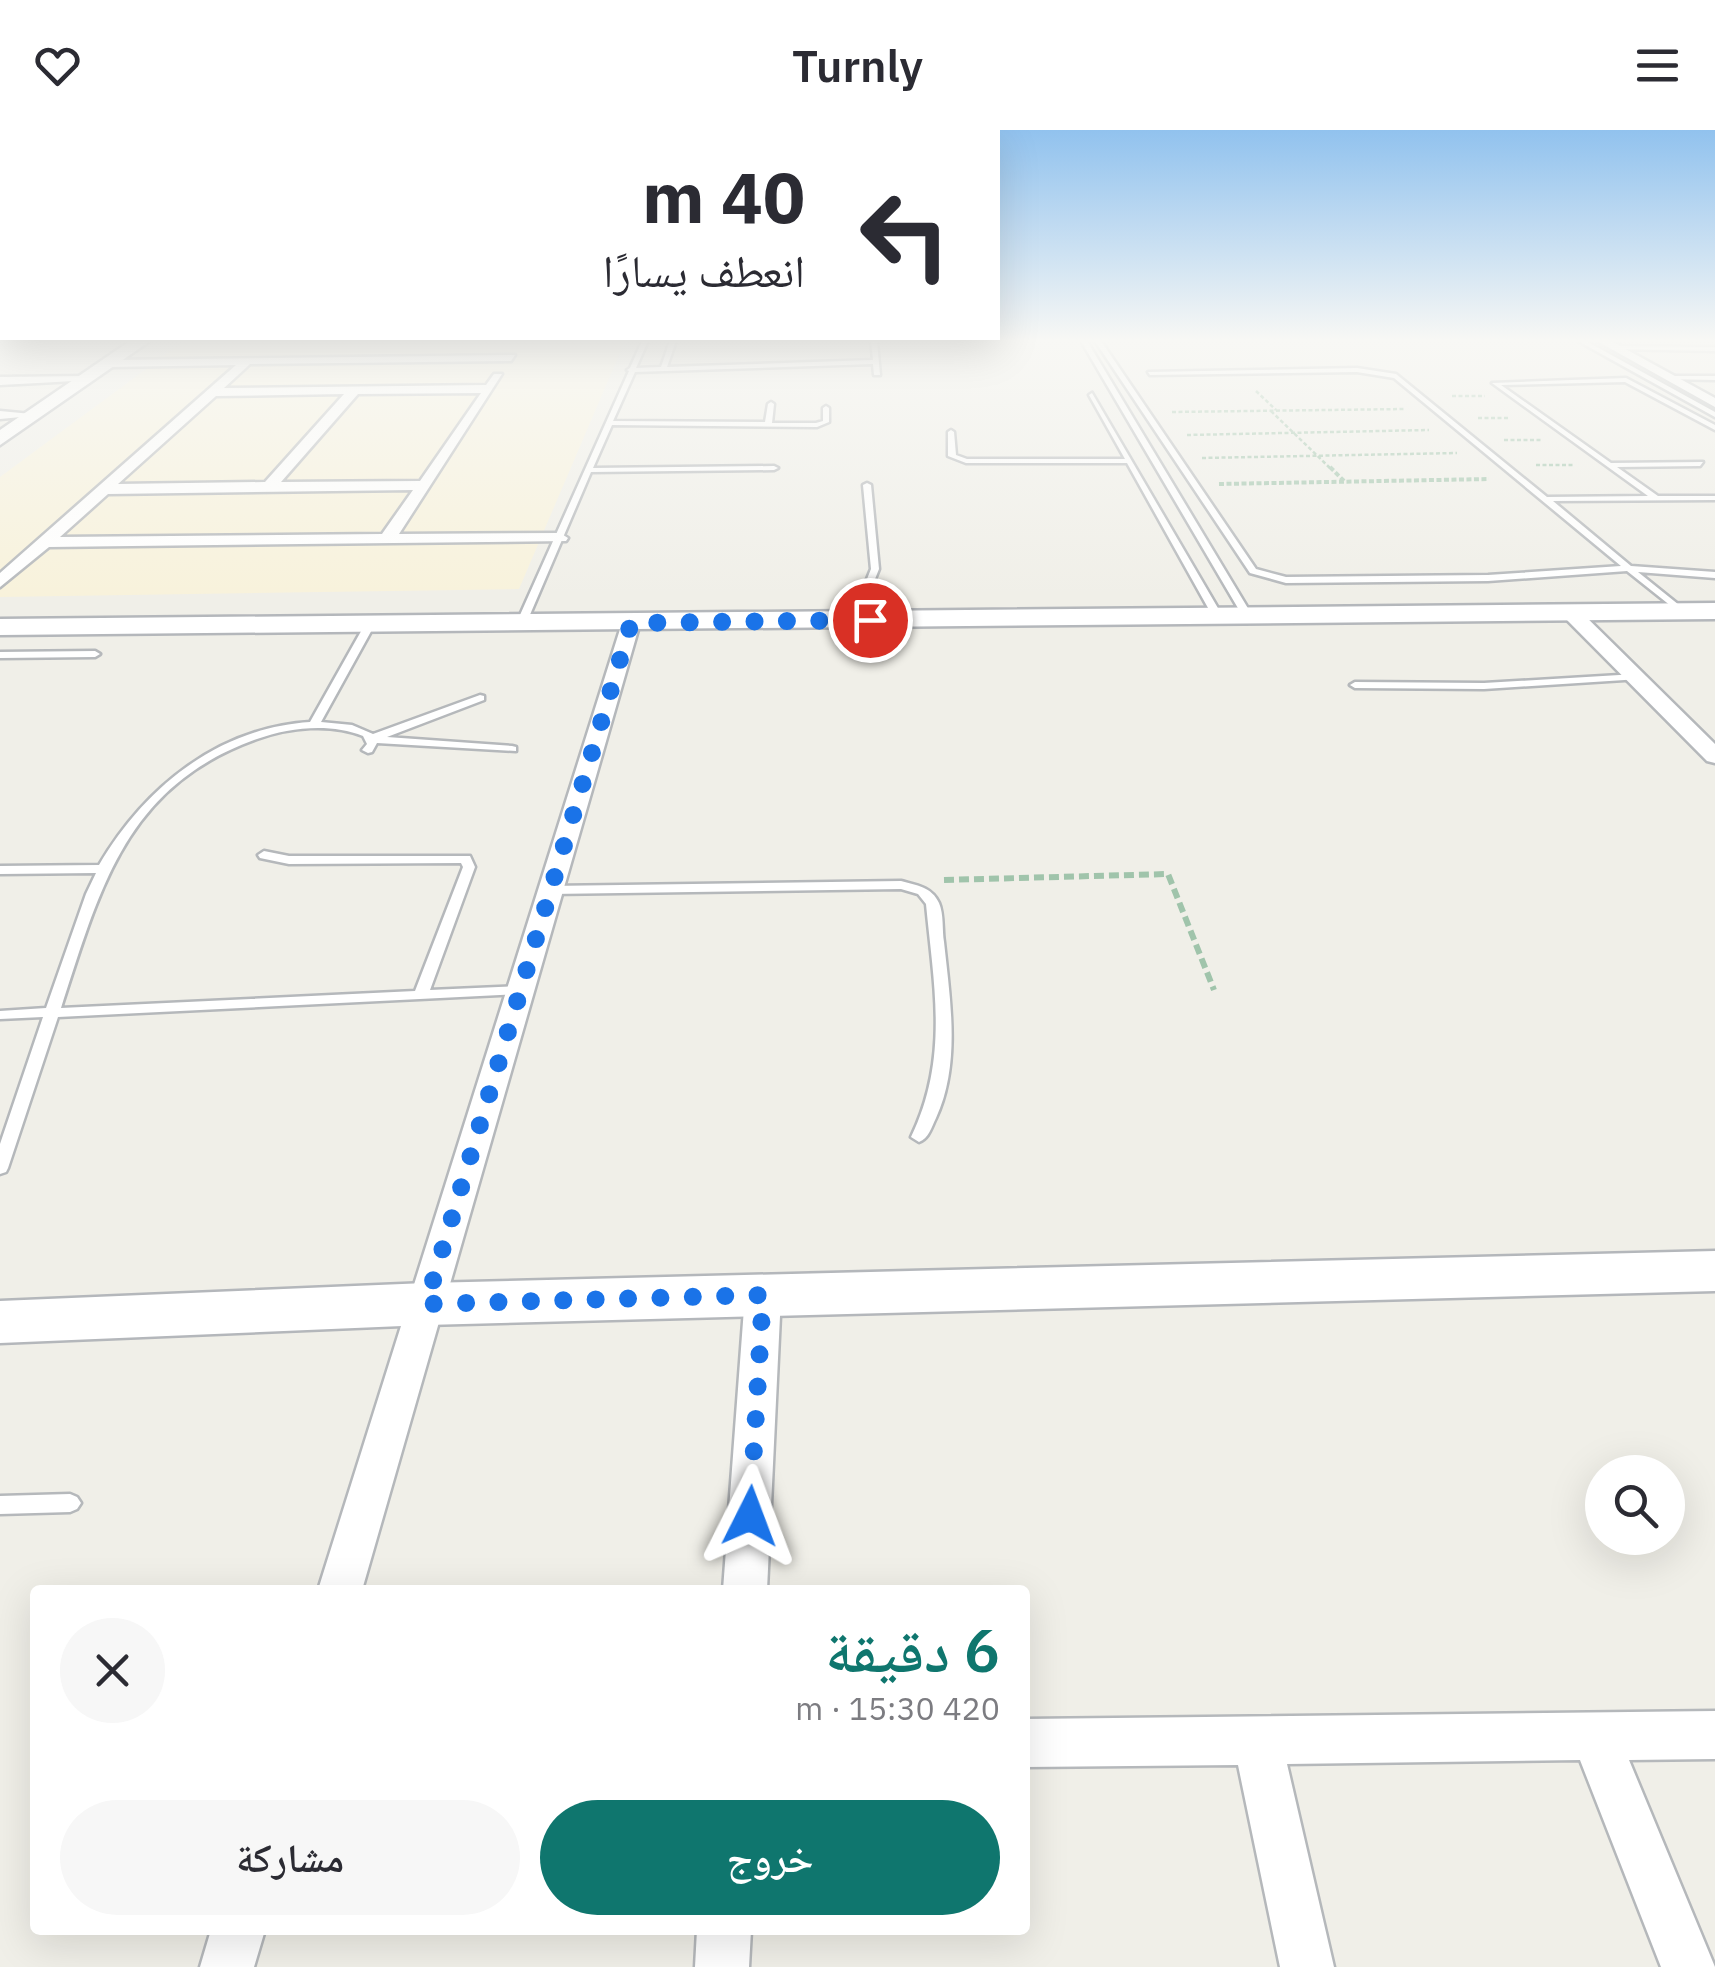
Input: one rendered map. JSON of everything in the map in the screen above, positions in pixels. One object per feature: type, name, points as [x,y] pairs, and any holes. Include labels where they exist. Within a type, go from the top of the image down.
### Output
[{"type":"street","points":[[0,582],[173,427]]},
{"type":"street","points":[[270,487],[322,427]]},
{"type":"street","points":[[388,538],[464,427]]},
{"type":"street","points":[[104,489],[424,485]]},
{"type":"street","points":[[44,542],[560,538]]},
{"type":"street","points":[[0,627],[1715,611]]},
{"type":"street","points":[[1570,612],[1715,756]]},
{"type":"street","points":[[342,1585],[631,623]]},
{"type":"street","points":[[0,1322],[426,1304],[1715,1270]]},
{"type":"street","points":[[745,1585],[763,1295]]},
{"type":"street","points":[[1030,1743],[1715,1735]]},
{"type":"street","points":[[1596,1736],[1688,1967]]},
{"type":"street","points":[[1257,1740],[1308,1967]]},
{"type":"street","points":[[227,1967],[237,1935]]},
{"type":"street","points":[[722,1967],[724,1935]]},
{"type":"lane","points":[[521,624],[607,427]]},
{"type":"lane","points":[[1110,427],[1217,615]]},
{"type":"lane","points":[[1135,427],[1246,614]]},
{"type":"lane","points":[[1156,427],[1253,571],[1262,577],[1488,578],[1627,568],[1715,575]]},
{"type":"lane","points":[[1458,427],[1681,611]]},
{"type":"lane","points":[[1555,427],[1656,498]]},
{"type":"lane","points":[[951,432],[952,456],[966,461],[1130,461]]},
{"type":"lane","points":[[1609,465],[1700,464]]},
{"type":"lane","points":[[589,470],[774,468]]},
{"type":"lane","points":[[866,486],[875,569],[868,589],[870,620]]},
{"type":"lane","points":[[1544,499],[1715,498]]},
{"type":"lane","points":[[314,725],[370,626]]},
{"type":"lane","points":[[0,655],[96,654]]},
{"type":"lane","points":[[1355,685],[1484,686],[1636,678]]},
{"type":"lane","points":[[370,744],[480,698]]},
{"type":"lane","points":[[0,1168],[102,869],[133,822],[194,764],[268,731],[314,725],[361,730],[370,744]]},
{"type":"lane","points":[[370,744],[512,749]]},
{"type":"lane","points":[[264,855],[290,860],[466,860],[468,866],[422,995]]},
{"type":"lane","points":[[0,870],[102,869]]},
{"type":"lane","points":[[550,890],[908,886],[928,894],[933,904],[944,1059],[939,1098],[920,1137]]},
{"type":"lane","points":[[0,1015],[520,990]]},
{"type":"lane","points":[[0,1505],[70,1503]]},
{"type":"path","points":[[1287,427],[1345,482]]},
{"type":"path","points":[[1183,435],[1460,429]]},
{"type":"path","points":[[1475,441],[1572,439]]},
{"type":"path","points":[[1202,458],[1489,453]]},
{"type":"path","points":[[1504,466],[1609,465]]},
{"type":"path","points":[[1219,484],[1520,479]]},
{"type":"path","points":[[908,886],[1001,874],[1164,872],[1172,877],[1214,990]]},
{"type":"sand","points":[[68,427],[588,427],[519,589],[0,597],[0,477]]},
{"type":"route","points":[[750,1516],[763,1295],[426,1304],[631,623],[870,620]]}]
